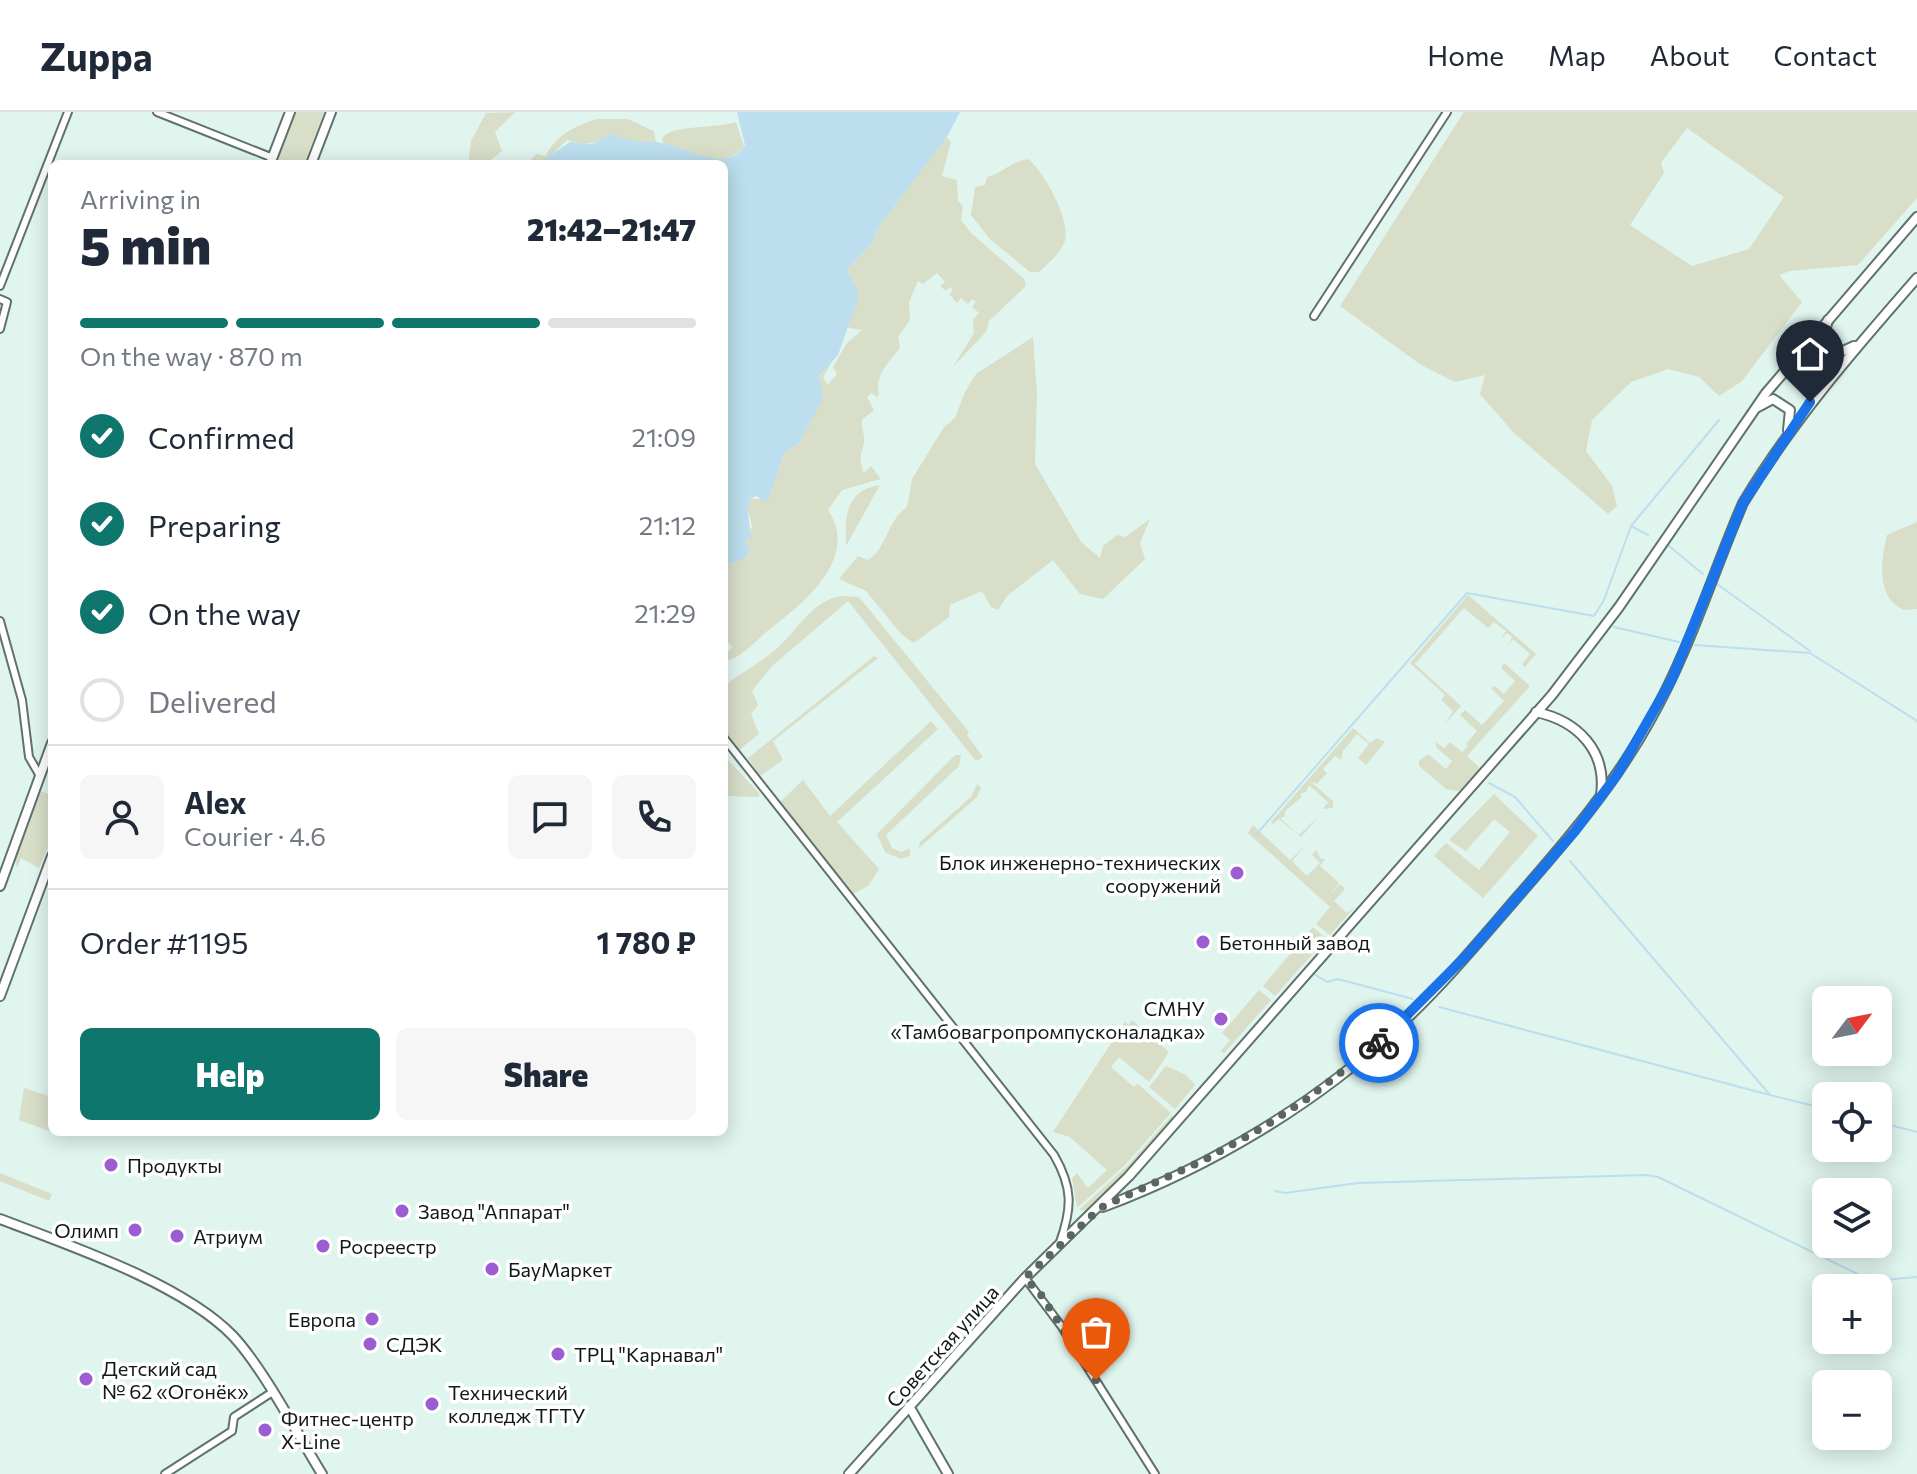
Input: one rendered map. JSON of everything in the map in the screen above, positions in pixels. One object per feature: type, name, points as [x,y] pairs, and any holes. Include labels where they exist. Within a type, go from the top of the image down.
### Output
[{"type":"main road","points":[[271,160],[290,112]]},
{"type":"main road","points":[[313,160],[331,112]]},
{"type":"main road","points":[[1100,1208],[1536,712],[1619,607],[1753,410],[1832,313],[1917,217]]},
{"type":"main road","points":[[1100,1208],[1204,1160],[1262,1128],[1355,1063],[1436,990],[1601,795],[1650,721],[1672,679],[1743,503],[1818,391],[1917,278]]},
{"type":"main road","points":[[1832,313],[1824,328],[1826,347],[1841,352],[1860,343]]},
{"type":"main road","points":[[1753,410],[1773,399],[1784,403],[1791,417],[1785,438]]},
{"type":"main road","points":[[1536,712],[1565,721],[1597,752],[1604,777],[1601,795]]},
{"type":"main road","points":[[0,886],[48,754]]},
{"type":"main road","points":[[0,996],[48,867]]},
{"type":"main road","name":"Советская улица","points":[[849,1474],[1025,1278],[1060,1242],[1100,1208]]},
{"type":"main road","points":[[0,1219],[180,1295],[234,1337],[322,1474]]},
{"type":"main road","points":[[909,1406],[948,1474]]},
{"type":"street","points":[[49,160],[68,112]]},
{"type":"street","points":[[157,112],[269,160]]},
{"type":"street","points":[[1314,316],[1447,112]]},
{"type":"street","points":[[0,286],[48,163]]},
{"type":"street","points":[[0,299],[7,302],[8,309],[0,329]]},
{"type":"street","points":[[0,621],[19,687],[29,757],[40,776]]},
{"type":"street","points":[[728,743],[1054,1155],[1067,1177],[1071,1194],[1070,1213],[1060,1242]]},
{"type":"street","points":[[1025,1278],[1062,1327],[1155,1474]]},
{"type":"street","points":[[165,1474],[232,1431],[234,1417],[271,1393]]},
{"type":"green space","points":[[292,112],[324,112],[306,160],[274,160]]},
{"type":"green space","points":[[515,112],[495,132],[502,151],[491,160],[469,160],[471,141],[486,113]]},
{"type":"green space","points":[[1464,112],[1917,112],[1917,198],[1858,265],[1790,271],[1779,275],[1802,302],[1742,381],[1719,396],[1699,377],[1668,369],[1631,382],[1592,420],[1586,451],[1612,486],[1617,506],[1608,514],[1514,433],[1480,394],[1485,375],[1455,382],[1421,365],[1340,306]],"holes":[[[1687,128],[1784,197],[1749,249],[1692,266],[1630,225],[1664,173],[1661,163]]]},
{"type":"green space","points":[[597,119],[628,119],[654,131],[656,142],[633,144],[611,134],[590,143],[567,140],[546,160],[531,160],[536,154],[546,156],[567,132]]},
{"type":"green space","points":[[736,122],[744,147],[726,159],[695,157],[664,147],[662,138],[675,131]]},
{"type":"green space","points":[[946,137],[951,142],[942,176],[957,180],[958,201],[963,206],[961,220],[971,233],[1024,279],[1026,286],[989,321],[986,332],[953,367],[974,333],[973,319],[979,313],[972,307],[976,302],[972,299],[968,304],[961,298],[957,303],[949,294],[953,290],[950,287],[946,291],[940,286],[945,282],[937,273],[923,284],[918,281],[909,302],[910,320],[898,337],[900,348],[881,375],[879,395],[877,397],[871,393],[867,397],[874,410],[862,420],[864,438],[860,458],[864,473],[871,466],[881,479],[842,490],[828,510],[836,527],[837,545],[824,577],[799,605],[745,651],[728,660],[732,647],[728,642],[728,564],[745,558],[744,540],[752,527],[748,508],[750,499],[769,499],[784,453],[799,443],[823,396],[812,385],[832,361],[823,378],[828,385],[837,374],[833,367],[847,343],[862,330],[848,328],[858,290],[847,270],[872,243],[878,228]]},
{"type":"green space","points":[[1028,159],[1042,175],[1055,198],[1066,234],[1060,251],[1039,272],[1030,272],[989,238],[971,215],[975,187],[985,185],[987,177]]},
{"type":"green space","points":[[1033,337],[1037,394],[1035,464],[1081,542],[1100,558],[1103,546],[1117,535],[1125,537],[1150,519],[1140,543],[1145,559],[1103,599],[1080,594],[1053,560],[1007,596],[998,610],[991,607],[982,591],[950,605],[949,617],[914,643],[902,635],[866,591],[839,579],[858,556],[868,560],[880,548],[895,520],[907,507],[912,479],[944,427],[955,418],[976,374]]},
{"type":"green space","points":[[880,485],[846,546],[850,506],[860,493]]},
{"type":"green space","points":[[1917,522],[1917,609],[1904,610],[1888,597],[1884,587],[1883,555],[1887,535]]},
{"type":"green space","points":[[1468,595],[1536,654],[1525,667],[1522,664],[1530,654],[1513,639],[1508,646],[1512,637],[1507,633],[1500,639],[1506,631],[1494,622],[1488,628],[1464,608],[1415,664],[1461,706],[1445,724],[1453,711],[1441,700],[1445,695],[1410,663]]},
{"type":"green space","points":[[859,597],[969,732],[967,735],[983,757],[976,761],[848,601],[772,666],[752,691],[758,705],[751,714],[759,734],[739,750],[728,736],[728,683],[776,649],[815,608],[834,598]]},
{"type":"green space","points":[[874,656],[878,658],[773,741],[783,760],[760,776],[748,758]]},
{"type":"green space","points":[[1504,663],[1530,686],[1467,756],[1479,767],[1478,771],[1459,791],[1446,789],[1419,766],[1419,761],[1428,754],[1446,769],[1452,761],[1436,747],[1436,742],[1444,748],[1450,742],[1462,752],[1468,746],[1466,744],[1477,731],[1460,715],[1465,710],[1482,725],[1504,701],[1491,688],[1494,686],[1504,694],[1515,681],[1501,668]]},
{"type":"green space","points":[[931,721],[938,729],[837,822],[879,869],[868,886],[853,894],[779,803],[803,780],[830,816]]},
{"type":"green space","points":[[1353,728],[1370,743],[1377,738],[1385,742],[1366,765],[1358,758],[1369,744],[1357,734],[1343,751],[1341,760],[1335,756],[1323,769],[1327,773],[1317,784],[1311,782],[1333,801],[1333,808],[1323,809],[1328,802],[1309,785],[1306,792],[1300,794],[1302,797],[1280,818],[1299,835],[1320,815],[1301,837],[1279,819],[1273,824],[1271,822]]},
{"type":"green space","points":[[955,755],[961,755],[959,766],[886,835],[892,848],[901,852],[910,848],[910,856],[901,859],[885,852],[877,834]]},
{"type":"green space","points":[[728,760],[760,794],[758,797],[728,796]]},
{"type":"green space","points":[[977,784],[981,788],[977,797],[919,848],[920,842],[971,797]]},
{"type":"green space","points":[[37,793],[48,794],[48,847],[39,868],[21,858],[17,868],[14,854]]},
{"type":"green space","points":[[1494,794],[1538,836],[1483,898],[1434,856],[1446,843],[1479,870],[1510,832],[1494,819],[1466,851],[1449,840]]},
{"type":"green space","points":[[1253,825],[1290,860],[1308,843],[1292,861],[1307,876],[1320,863],[1312,855],[1316,850],[1321,859],[1325,859],[1320,866],[1339,883],[1330,894],[1340,884],[1345,889],[1334,901],[1347,913],[1355,907],[1330,935],[1316,924],[1330,907],[1248,833]]},
{"type":"green space","points":[[1313,927],[1326,939],[1275,996],[1263,986]]},
{"type":"green space","points":[[1259,990],[1271,1000],[1224,1053],[1221,1051],[1230,1040],[1222,1033]]},
{"type":"green space","points":[[1132,1020],[1169,1052],[1149,1082],[1119,1057],[1111,1067],[1134,1087],[1138,1084],[1171,1113],[1125,1165],[1077,1208],[1072,1178],[1077,1173],[1088,1188],[1107,1170],[1070,1137],[1053,1132],[1125,1022],[1129,1025]]},
{"type":"green space","points":[[1166,1066],[1186,1075],[1195,1085],[1175,1109],[1149,1087]]},
{"type":"green space","points":[[24,1088],[48,1096],[48,1131],[19,1120]]},
{"type":"green space","points":[[1173,1114],[1172,1122],[1089,1211],[1079,1210],[1127,1166]]},
{"type":"green space","points":[[0,1173],[52,1194],[49,1201],[0,1181]]},
{"type":"water","points":[[737,112],[960,112],[948,135],[878,228],[872,243],[847,270],[858,290],[858,299],[838,355],[819,376],[823,398],[799,443],[784,453],[769,499],[764,501],[756,496],[750,499],[752,537],[745,540],[750,550],[745,558],[728,564],[728,160],[544,160],[570,142],[592,144],[612,134],[715,158],[737,154],[745,145]]},
{"type":"waterway","points":[[1648,535],[1631,526],[1719,420]]},
{"type":"waterway","points":[[1255,836],[1467,593],[1594,616],[1604,600],[1631,526]]},
{"type":"waterway","points":[[1669,546],[1703,574]]},
{"type":"waterway","points":[[1717,584],[1810,651]]},
{"type":"waterway","points":[[1614,627],[1679,642]]},
{"type":"waterway","points":[[1695,645],[1810,653],[1917,721]]},
{"type":"waterway","points":[[1489,783],[1515,797],[1553,841]]},
{"type":"waterway","points":[[1570,861],[1770,1095],[1812,1106]]},
{"type":"waterway","points":[[1314,974],[1327,982],[1338,979],[1413,999]]},
{"type":"waterway","points":[[1439,1007],[1770,1095]]},
{"type":"waterway","points":[[1892,1126],[1917,1132]]},
{"type":"waterway","points":[[1275,1191],[1285,1193],[1358,1183],[1646,1175],[1658,1177],[1872,1281],[1917,1277]]},
{"type":"way so far","points":[[1096,1380],[1041,1295],[1025,1278],[1060,1242],[1100,1208],[1204,1160],[1262,1128],[1344,1072],[1379,1043]]},
{"type":"place","name":"Блок инженерно-технических сооружений","points":[[1237,873]]},
{"type":"place","name":"Бетонный завод","points":[[1203,942]]},
{"type":"place","name":"СМНУ «Тамбовагропромпусконаладка»","points":[[1221,1019]]},
{"type":"place","name":"Продукты","points":[[111,1165]]},
{"type":"place","name":"Завод \"Аппарат\"","points":[[402,1211]]},
{"type":"place","name":"Олимп","points":[[135,1230]]},
{"type":"place","name":"Атриум","points":[[177,1236]]},
{"type":"place","name":"Росреестр","points":[[323,1246]]},
{"type":"place","name":"БауМаркет","points":[[492,1269]]},
{"type":"place","name":"Европа","points":[[372,1319]]},
{"type":"place","name":"СДЭК","points":[[370,1344]]},
{"type":"place","name":"ТРЦ \"Карнавал\"","points":[[558,1354]]},
{"type":"place","name":"Детский сад № 62 «Огонёк»","points":[[86,1379]]},
{"type":"place","name":"Технический колледж ТГТУ","points":[[432,1404]]},
{"type":"place","name":"Фитнес-центр X-Line","points":[[265,1430]]},
{"type":"route","points":[[1379,1043],[1436,990],[1468,954],[1575,831],[1617,775],[1672,679],[1743,503],[1810,402]]}]
